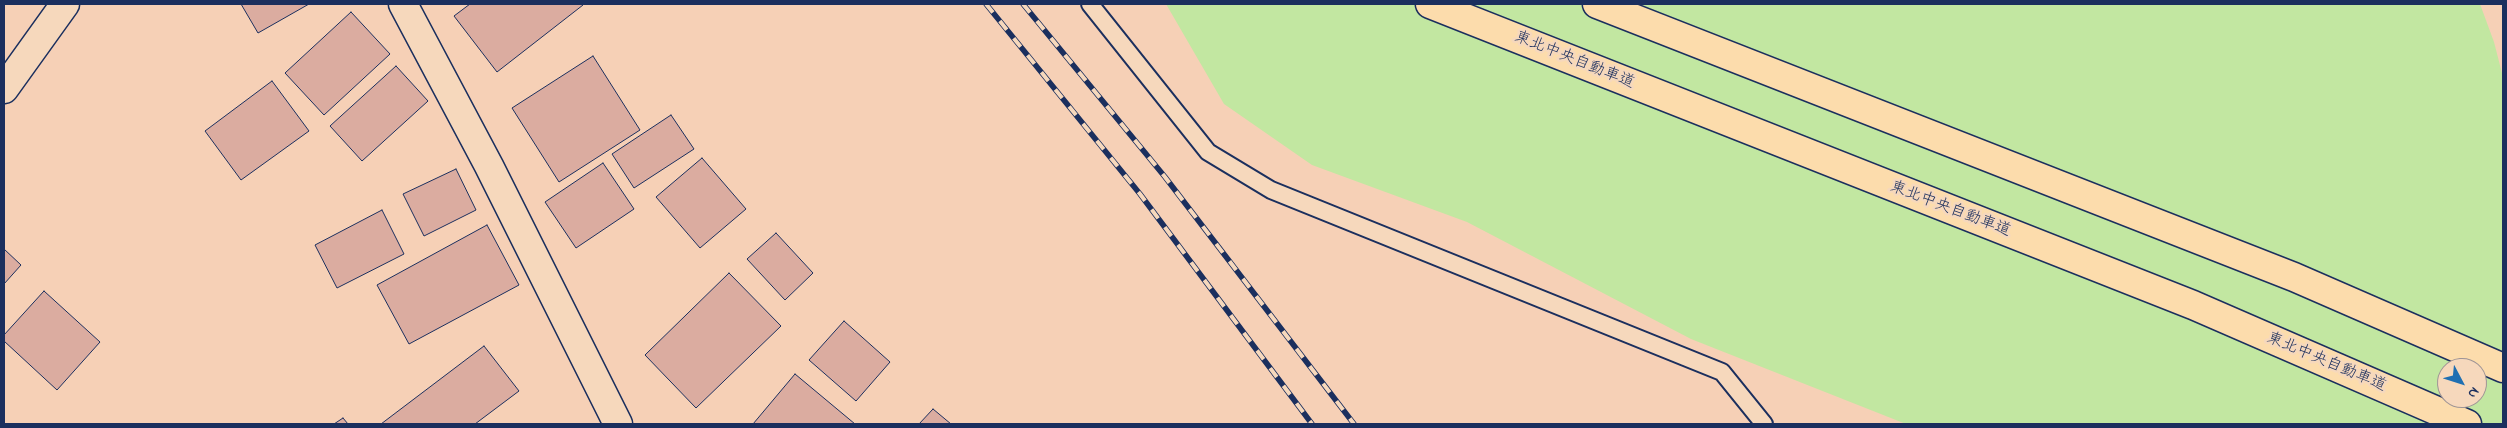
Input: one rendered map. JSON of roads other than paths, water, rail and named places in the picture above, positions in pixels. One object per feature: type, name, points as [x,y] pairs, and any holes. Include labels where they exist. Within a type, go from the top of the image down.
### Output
[{"type":"highway","name":"東北中央自動車道","points":[[1430,4],[2193,305],[2467,424]]},
{"type":"highway","points":[[1597,4],[2294,278],[2503,368]]},
{"type":"street","points":[[4,89],[65,4]]},
{"type":"street","points":[[403,4],[489,166],[618,424]]},
{"type":"lane","points":[[1090,4],[1208,152],[1271,190],[1722,372],[1764,424]]},
{"type":"railway","points":[[986,4],[1140,194],[1312,424]]},
{"type":"railway","points":[[1023,4],[1165,177],[1354,424]]}]
